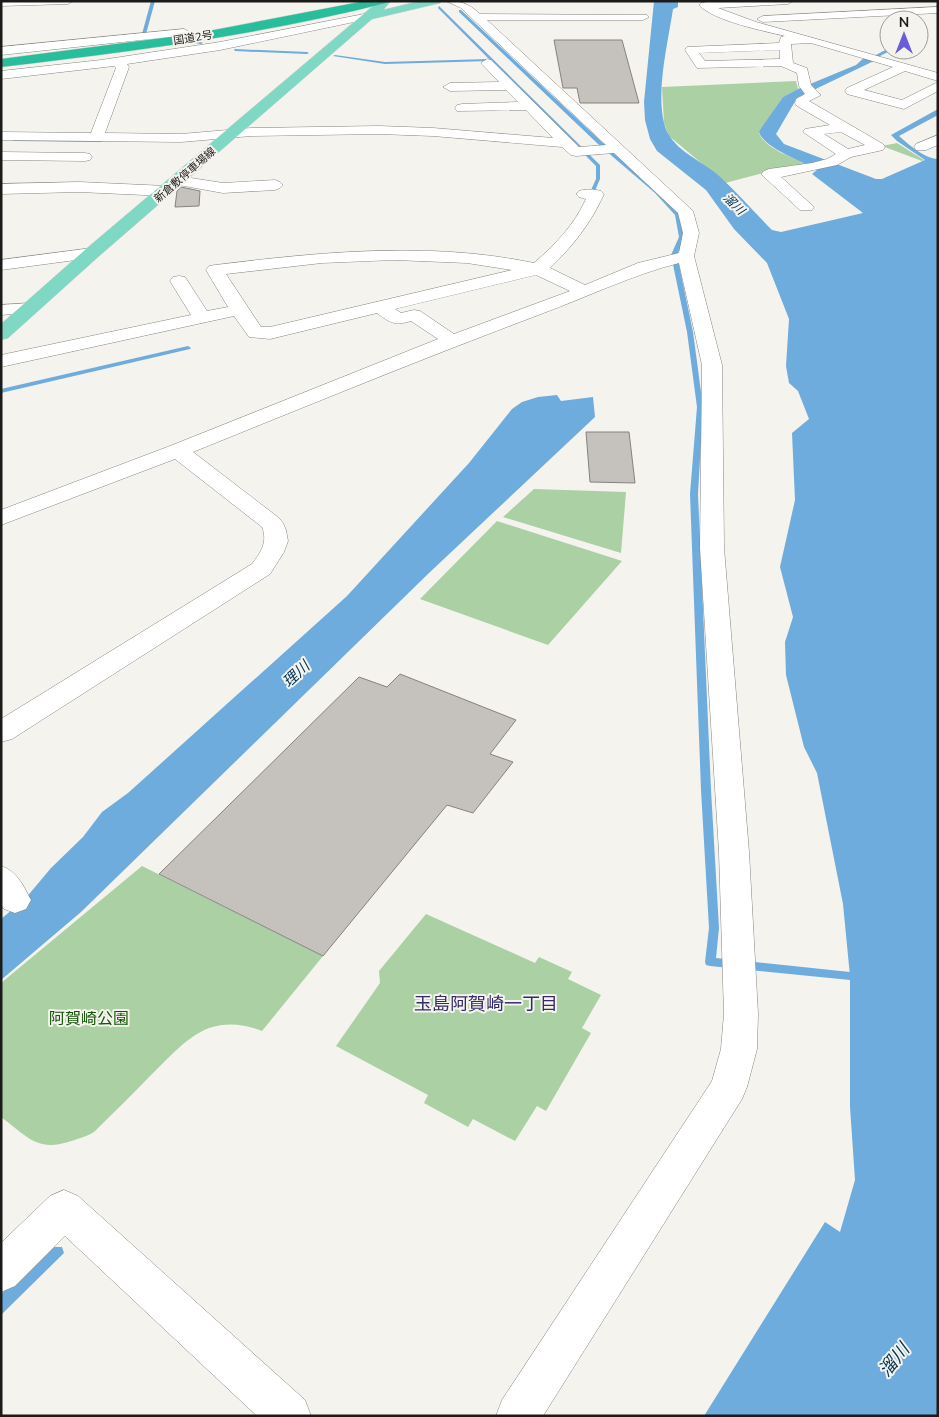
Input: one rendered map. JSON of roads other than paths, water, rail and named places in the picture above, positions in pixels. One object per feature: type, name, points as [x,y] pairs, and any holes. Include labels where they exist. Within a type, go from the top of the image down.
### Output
[{"type":"highway","name":"国道2号","points":[[1,63],[120,49],[208,36],[298,20],[382,1]]},
{"type":"main road","name":"新倉敷停車場線","points":[[1,334],[92,253],[386,1]]},
{"type":"main road","name":"新倉敷停車場線","points":[[369,16],[436,1]]},
{"type":"street","points":[[1,3],[68,1]]},
{"type":"street","points":[[1,52],[181,34],[361,1]]},
{"type":"street","points":[[451,1],[460,3],[490,30],[588,148]]},
{"type":"street","points":[[702,3],[788,1]]},
{"type":"street","points":[[871,1],[884,10]]},
{"type":"street","points":[[930,1],[938,6]]},
{"type":"street","points":[[702,3],[716,12],[883,59],[938,77]]},
{"type":"street","points":[[742,20],[879,12]]},
{"type":"street","points":[[1,75],[117,62],[220,46],[369,16]]},
{"type":"street","points":[[476,17],[643,17]]},
{"type":"street","points":[[490,30],[509,31]]},
{"type":"street","points":[[298,31],[330,32],[335,35],[336,42]]},
{"type":"street","points":[[806,207],[769,174],[832,162],[850,153],[878,146],[802,103],[803,99],[814,95],[807,86],[803,70],[787,65],[785,40],[810,40]]},
{"type":"street","points":[[786,46],[690,50],[701,65],[787,62]]},
{"type":"street","points":[[96,138],[123,67],[117,62]]},
{"type":"street","points":[[1,518],[178,451],[453,340],[584,292],[644,267],[675,258],[690,243],[692,230],[685,211],[588,148],[528,106],[487,63]]},
{"type":"street","points":[[904,105],[852,92],[905,66]]},
{"type":"street","points":[[785,79],[807,86]]},
{"type":"street","points":[[450,87],[509,86]]},
{"type":"street","points":[[883,116],[938,86]]},
{"type":"street","points":[[462,108],[528,106]]},
{"type":"street","points":[[844,127],[810,132],[850,153],[874,160]]},
{"type":"street","points":[[1,136],[180,138],[233,134],[406,130],[588,148]]},
{"type":"street","points":[[921,147],[938,139]]},
{"type":"street","points":[[182,153],[210,153]]},
{"type":"street","points":[[1,156],[99,156]]},
{"type":"street","points":[[1,189],[172,186],[223,188],[276,185]]},
{"type":"street","points":[[584,292],[534,269],[445,256],[328,258],[215,270],[239,310],[256,333],[270,333],[534,269],[569,240],[588,214],[588,194]]},
{"type":"street","points":[[1,265],[92,253]]},
{"type":"street","points":[[518,1416],[729,1087],[739,1049],[741,1014],[734,852],[712,548],[712,365],[675,258]]},
{"type":"street","points":[[180,281],[202,318]]},
{"type":"street","points":[[378,307],[399,319],[414,314],[453,340]]},
{"type":"street","points":[[1,310],[30,308]]},
{"type":"street","points":[[1,361],[239,310]]},
{"type":"street","points":[[2,732],[261,568],[270,556],[277,543],[277,532],[271,523],[178,451]]},
{"type":"street","points":[[1,1272],[64,1208],[289,1416]]},
{"type":"water","name":"溜川","points":[[654,1],[678,1],[678,7],[673,9],[662,81],[662,110],[667,132],[672,140],[686,153],[718,175],[772,230],[781,232],[863,213],[812,174],[818,169],[785,154],[762,138],[759,132],[783,97],[856,65],[866,56],[874,56],[879,53],[878,59],[797,98],[776,134],[784,144],[876,179],[882,179],[925,160],[891,135],[938,109],[938,115],[899,136],[922,154],[938,159],[938,1416],[704,1416],[825,1222],[840,1232],[855,1180],[850,1107],[850,976],[843,904],[817,773],[804,747],[786,675],[785,642],[793,617],[780,567],[795,500],[792,433],[809,419],[798,391],[789,383],[786,366],[789,319],[767,263],[734,229],[706,190],[657,151],[650,139],[645,120],[644,102]]},
{"type":"water","name":"理川","points":[[557,395],[561,401],[593,397],[595,417],[429,573],[81,912],[1,980],[1,919],[25,899],[51,868],[83,837],[102,812],[128,793],[347,596],[469,463],[512,409],[522,402],[538,397]]},
{"type":"water","points":[[49,1247],[62,1247],[64,1253],[1,1315],[1,1294]]},
{"type":"waterway","points":[[144,34],[153,1]]},
{"type":"waterway","points":[[439,7],[492,60]]},
{"type":"waterway","points":[[460,11],[600,143],[657,192],[677,215],[682,237],[674,255],[690,332],[700,407],[694,494],[706,790],[714,928],[710,962],[850,976]]},
{"type":"waterway","points":[[179,40],[201,43]]},
{"type":"waterway","points":[[235,50],[307,53]]},
{"type":"waterway","points":[[335,56],[385,63],[492,60]]},
{"type":"waterway","points":[[492,60],[598,166],[598,179],[589,199]]},
{"type":"waterway","points":[[14,140],[101,141]]},
{"type":"waterway","points":[[1,391],[188,348]]},
{"type":"district","name":"玉島阿賀崎一丁目","points":[[486,1004]]},
{"type":"park label","name":"阿賀崎公園","points":[[89,1019]]}]
